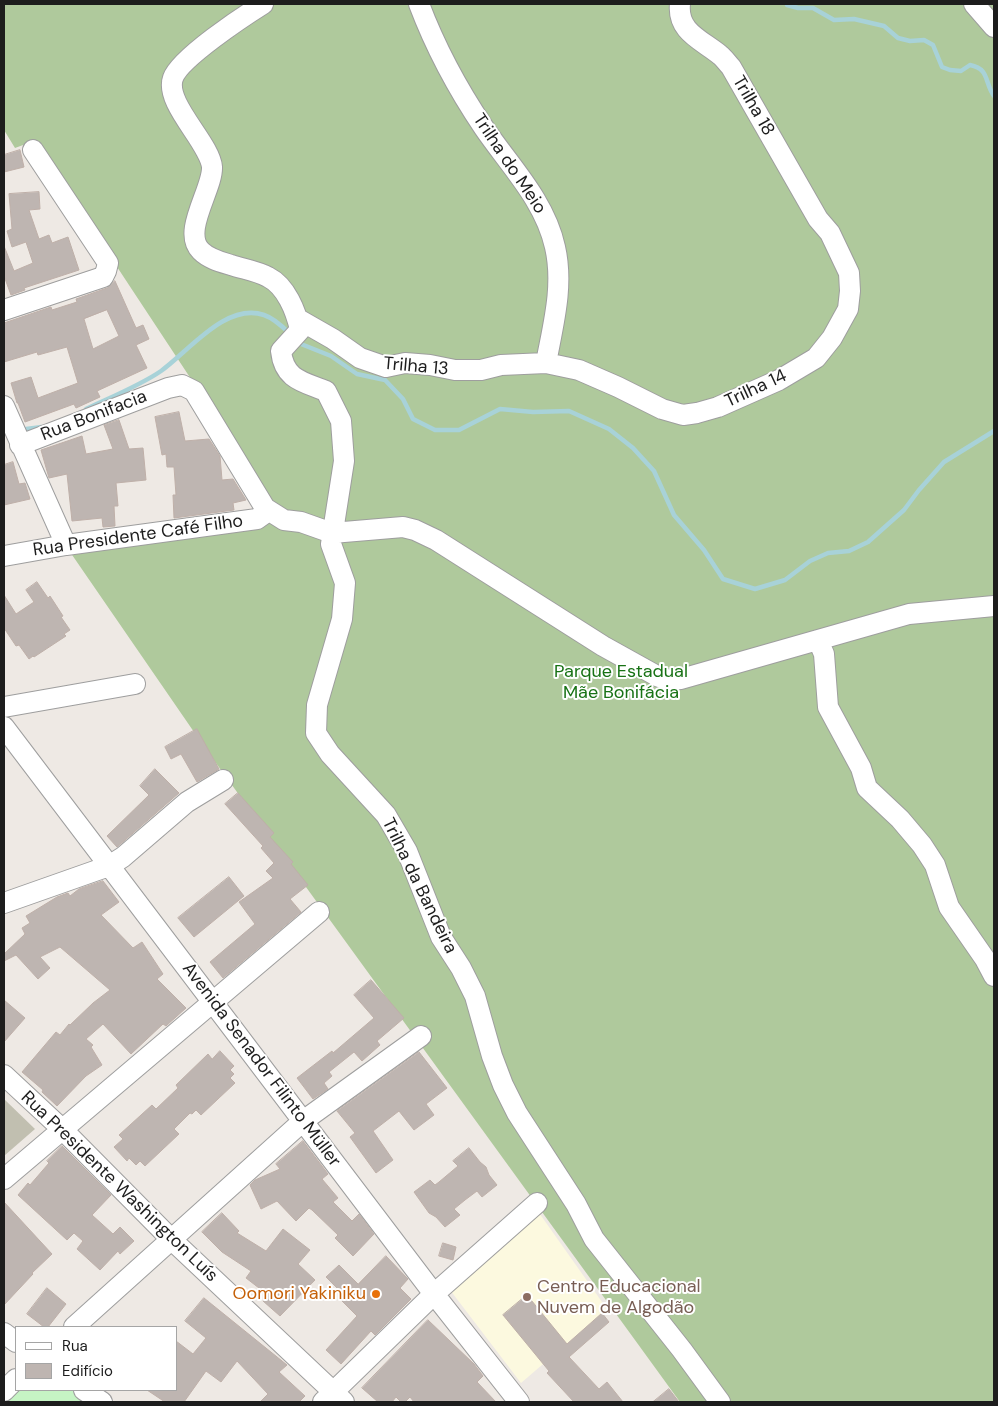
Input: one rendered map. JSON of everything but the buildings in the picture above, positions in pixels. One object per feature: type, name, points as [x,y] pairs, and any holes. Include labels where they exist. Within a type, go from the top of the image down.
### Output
[{"type":"street","points":[[264,4],[240,18],[183,62],[173,78],[172,89],[180,110],[209,157],[212,167],[195,227],[196,244],[200,250],[215,260],[268,277],[283,289],[295,331]]},
{"type":"street","name":"Trilha do Meio","points":[[419,4],[430,33],[450,74],[484,127],[537,201],[548,222],[556,248],[558,276],[557,303],[546,363]]},
{"type":"street","name":"Trilha 18","points":[[680,4],[682,20],[687,29],[695,38],[721,56],[731,67],[818,219]]},
{"type":"street","points":[[974,4],[994,27]]},
{"type":"street","points":[[4,310],[102,277],[108,264],[33,150]]},
{"type":"street","name":"Trilha 14","points":[[546,363],[579,370],[662,409],[683,415],[697,413],[718,406],[779,380],[816,358],[832,338],[848,309],[850,273],[830,233],[818,219]]},
{"type":"street","name":"Trilha 13","points":[[295,331],[334,340],[360,358],[386,366],[405,363],[455,370],[481,370],[501,365],[546,363]]},
{"type":"street","name":"Trilha da Bandeira","points":[[295,331],[281,351],[282,362],[293,379],[326,391],[341,421],[344,461],[331,544],[345,583],[342,620],[317,705],[316,733],[330,754],[386,815],[407,851],[441,937],[461,968],[475,996],[502,1085],[516,1113],[576,1204],[594,1239],[682,1350],[720,1402]]},
{"type":"street","name":"Rua Bonifacia","points":[[20,444],[168,388],[182,385],[194,391],[265,508]]},
{"type":"street","points":[[4,406],[66,545]]},
{"type":"street","points":[[265,508],[284,520],[300,522],[332,533],[391,527],[416,530],[436,540],[603,646],[656,676],[668,680],[682,680],[909,614],[994,606]]},
{"type":"street","name":"Rua Presidente Café Filho","points":[[4,556],[66,545],[257,519],[264,514],[265,508]]},
{"type":"street","points":[[818,640],[824,654],[828,707],[861,768],[867,788],[900,819],[922,845],[935,865],[949,907],[985,959],[994,976]]},
{"type":"street","points":[[4,708],[136,684]]},
{"type":"street","name":"Avenida Senador Filinto Müller","points":[[4,727],[518,1402]]},
{"type":"street","points":[[4,903],[109,866],[123,857],[187,802],[223,780]]},
{"type":"street","points":[[4,1179],[319,912]]},
{"type":"street","points":[[75,1326],[303,1121],[421,1036]]},
{"type":"street","name":"Rua Presidente Washington Luís","points":[[4,1075],[62,1129],[334,1399]]},
{"type":"street","points":[[334,1399],[434,1294],[537,1203]]},
{"type":"street","points":[[4,1333],[15,1341]]},
{"type":"street","points":[[4,1391],[15,1380]]},
{"type":"street","points":[[86,1391],[102,1402]]},
{"type":"shaded area","points":[[4,1099],[35,1129],[4,1156]]},
{"type":"shaded area","name":"Centro Educacional Nuvem de Algodão","points":[[537,1210],[607,1309],[521,1383],[447,1286]]},
{"type":"green space","name":"Parque Estadual Mãe Bonifácia","points":[[4,4],[994,4],[994,1402],[680,1402],[205,748],[68,549],[284,520],[34,141],[15,148],[4,130]]},
{"type":"green space","points":[[15,1391],[73,1391],[90,1402],[4,1402],[4,1398]]},
{"type":"waterway","points":[[787,5],[798,8],[813,8],[834,20],[854,19],[884,26],[898,38],[910,41],[924,40],[933,45],[942,67],[961,71],[970,65],[981,70],[994,96]]},
{"type":"waterway","points":[[86,409],[135,386],[161,371],[209,331],[236,315],[250,313],[264,315],[274,320],[289,333]]},
{"type":"waterway","points":[[297,340],[301,344],[331,356],[357,374],[385,380],[403,399],[413,419],[435,430],[459,430],[500,409],[533,412],[569,411],[609,429],[633,448],[654,471],[674,515],[704,550],[723,579],[755,589],[785,580],[810,561],[828,553],[849,551],[868,542],[904,510],[944,462],[994,431]]},
{"type":"waterway","points":[[26,429],[42,427]]},
{"type":"place","name":"Oomori Yakiniku","points":[[376,1294]]},
{"type":"place","name":"Centro Educacional Nuvem de Algodão","points":[[527,1297]]}]
